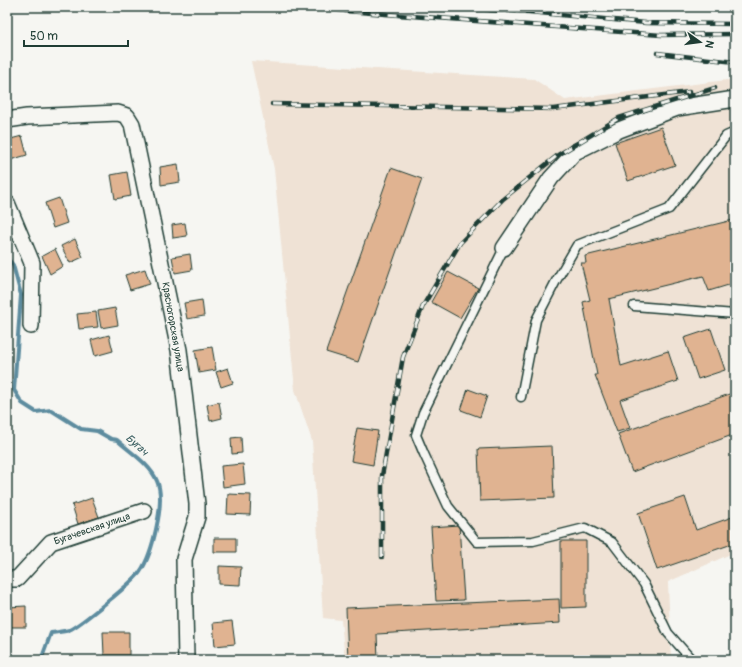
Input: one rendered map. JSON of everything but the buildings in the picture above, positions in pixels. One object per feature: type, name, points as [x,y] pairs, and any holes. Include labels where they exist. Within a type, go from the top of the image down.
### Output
[{"type":"street","points":[[504,248],[551,178],[575,152],[619,130],[678,108],[735,100]]},
{"type":"street","name":"Красногорская улица","points":[[7,120],[27,117],[118,113],[127,116],[132,124],[180,350],[197,504],[197,517],[184,559],[186,660]]},
{"type":"street","points":[[7,203],[32,263],[31,326]]},
{"type":"street","name":"Бугачевская улица","points":[[7,579],[17,579],[51,542],[144,511]]},
{"type":"lane","points":[[522,397],[536,320],[577,245],[669,209],[726,136],[735,132]]},
{"type":"lane","points":[[504,248],[424,413],[416,435],[436,480],[448,506],[477,542],[533,541],[585,528],[612,542],[644,584],[668,633],[692,660]]},
{"type":"lane","points":[[634,306],[735,314]]},
{"type":"shaded area","points":[[251,61],[534,79],[565,100],[735,79],[735,552],[668,582],[671,660],[345,660],[341,620],[323,618],[312,441],[295,390],[274,169]]},
{"type":"waterway","name":"Бугач","points":[[7,258],[13,265],[21,295],[14,390],[22,403],[36,412],[51,410],[81,429],[97,431],[111,439],[117,440],[150,469],[157,481],[160,501],[159,514],[153,541],[145,564],[140,572],[117,594],[75,627],[67,631],[51,633],[41,660]]},
{"type":"railway","points":[[233,7],[323,10]]},
{"type":"railway","points":[[317,7],[346,11],[661,35],[735,34]]},
{"type":"railway","points":[[426,7],[529,12],[646,23],[735,24]]},
{"type":"railway","points":[[657,53],[735,62]]},
{"type":"railway","points":[[382,557],[382,476],[403,357],[423,306],[460,243],[503,199],[558,155],[619,118],[715,88]]},
{"type":"railway","points":[[272,104],[553,109],[689,92]]}]
